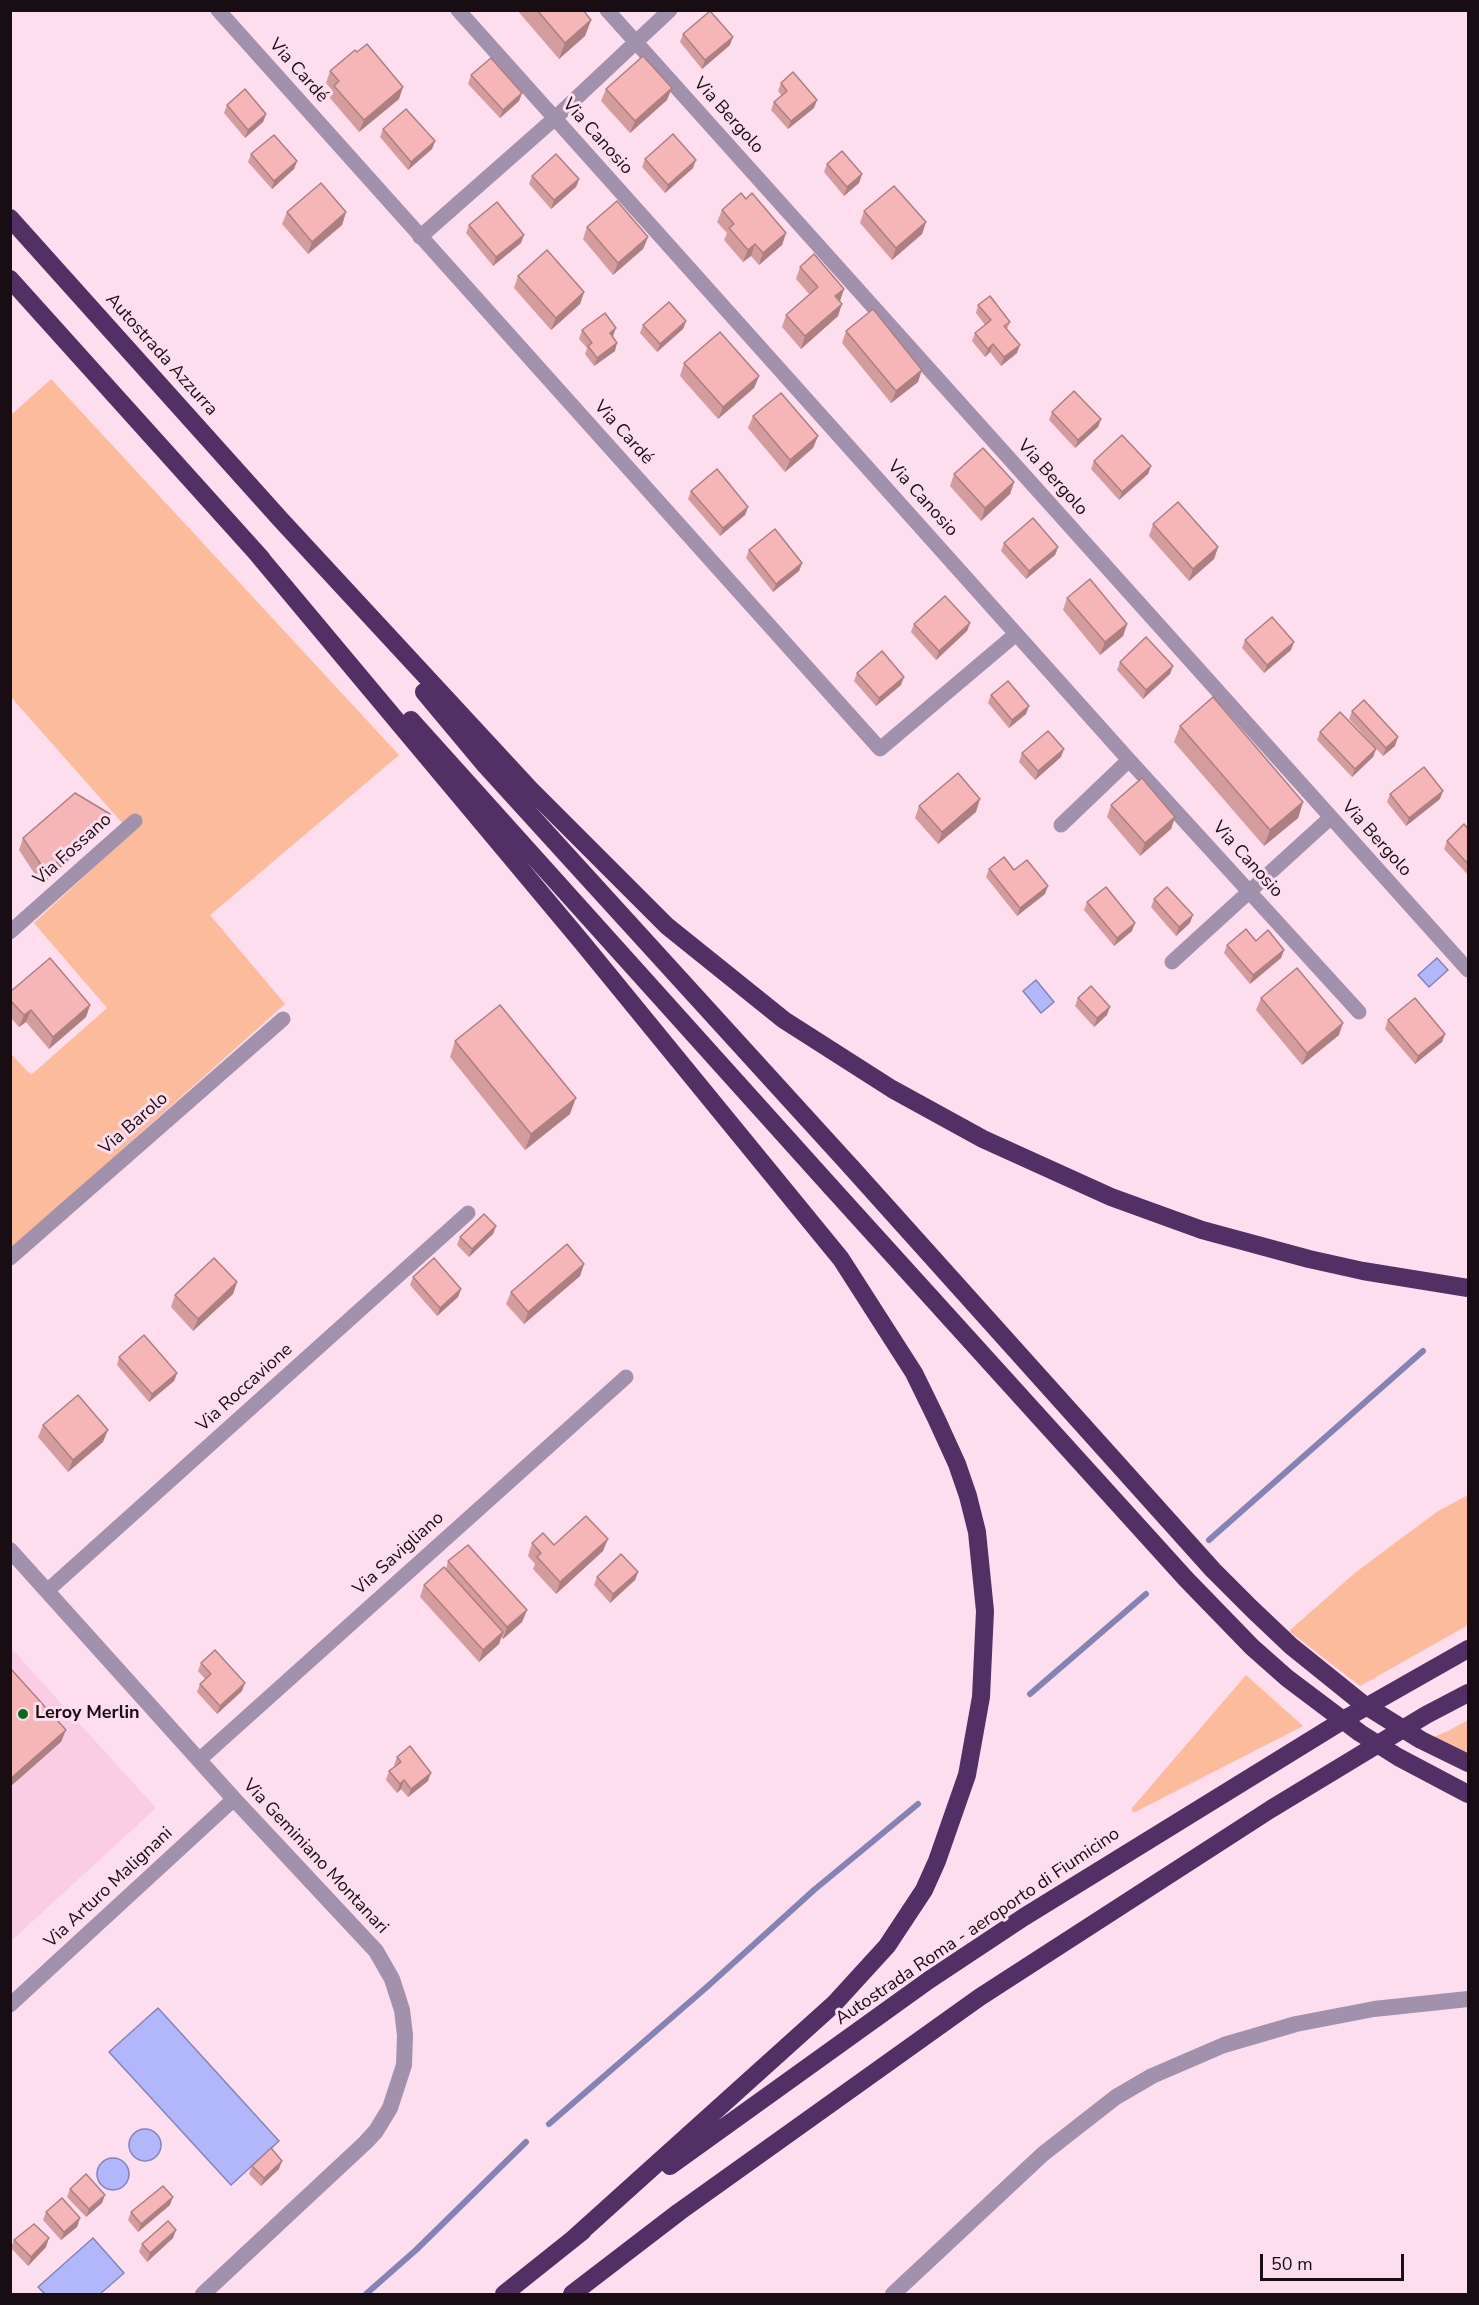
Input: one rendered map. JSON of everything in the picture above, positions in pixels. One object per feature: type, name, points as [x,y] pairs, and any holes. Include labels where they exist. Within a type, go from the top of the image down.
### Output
[{"type":"highway","name":"Autostrada Azzurra","points":[[10,218],[281,520]]},
{"type":"highway","points":[[10,279],[254,550],[472,786],[1186,1579],[1252,1647],[1287,1678],[1360,1733],[1468,1794]]},
{"type":"highway","points":[[281,520],[485,765],[852,1168],[1205,1561],[1291,1646],[1363,1704],[1421,1740],[1468,1763]]},
{"type":"highway","points":[[281,520],[530,789],[667,926],[784,1020],[892,1089],[983,1139],[1111,1197],[1202,1230],[1287,1254],[1363,1271],[1468,1288]]},
{"type":"highway","points":[[254,550],[581,941],[841,1259],[898,1347],[927,1400],[957,1464],[977,1533],[985,1611],[981,1697],[967,1774],[937,1861],[924,1890],[887,1946],[834,2004],[573,2239]]},
{"type":"highway","name":"Autostrada Roma - aeroporto di Fiumicino","points":[[504,2295],[573,2239],[707,2139],[929,1980],[1024,1917],[1350,1716],[1468,1649]]},
{"type":"highway","points":[[572,2295],[679,2212],[980,1997],[1271,1809],[1426,1715],[1468,1693]]},
{"type":"street","name":"Via Cardé","points":[[218,10],[880,749],[1016,633]]},
{"type":"street","name":"Via Canosio","points":[[458,10],[1129,760],[1359,1012]]},
{"type":"street","name":"Via Bergolo","points":[[607,10],[1468,970]]},
{"type":"street","points":[[420,237],[554,119],[670,10]]},
{"type":"street","points":[[1061,825],[1129,760]]},
{"type":"street","points":[[1172,962],[1330,818]]},
{"type":"street","name":"Via Fossano","points":[[10,932],[135,821]]},
{"type":"street","name":"Via Barolo","points":[[10,1258],[283,1018]]},
{"type":"street","name":"Via Roccavione","points":[[47,1591],[468,1213]]},
{"type":"street","name":"Via Savigliano","points":[[199,1760],[626,1377]]},
{"type":"street","name":"Via Geminiano Montanari","points":[[10,1550],[234,1799],[376,1951],[392,1979],[402,2010],[405,2035],[404,2065],[390,2108],[371,2137],[203,2295]]},
{"type":"street","name":"Via Arturo Malignani","points":[[10,2005],[234,1799]]},
{"type":"street","points":[[893,2295],[1043,2154],[1116,2097],[1152,2076],[1224,2044],[1296,2024],[1374,2009],[1468,1999]]},
{"type":"shaded area","points":[[51,379],[399,755],[210,915],[285,1004],[11,1249],[11,1054],[31,1075],[107,1008],[34,923],[131,833],[11,697],[10,416]]},
{"type":"shaded area","points":[[1468,1495],[1468,1625],[1360,1686],[1289,1631],[1356,1572],[1438,1511]]},
{"type":"shaded area","points":[[10,1647],[156,1808],[11,1941],[10,1941]]},
{"type":"shaded area","points":[[1246,1675],[1303,1726],[1133,1813],[1132,1808]]},
{"type":"shaded area","points":[[1468,1720],[1468,1753],[1434,1737],[1448,1731]]},
{"type":"water","points":[[1437,958],[1448,970],[1429,987],[1418,975]]},
{"type":"water","points":[[1036,980],[1054,1002],[1041,1013],[1023,991]]},
{"type":"water","points":[[158,2008],[279,2141],[231,2185],[109,2052]]},
{"type":"water","points":[[145,2129],[156,2134],[161,2145],[156,2156],[145,2161],[134,2156],[129,2145],[134,2134]]},
{"type":"water","points":[[113,2158],[124,2163],[129,2174],[124,2185],[113,2190],[102,2185],[97,2174],[102,2163]]},
{"type":"water","points":[[93,2238],[124,2273],[100,2294],[45,2294],[38,2287]]},
{"type":"building","points":[[537,10],[583,10],[591,20],[565,43]]},
{"type":"building","points":[[710,11],[733,37],[705,60],[683,34]]},
{"type":"building","points":[[367,44],[403,87],[364,120],[334,86],[339,81],[330,71],[355,50],[357,52]]},
{"type":"building","points":[[643,56],[672,88],[635,121],[606,89]]},
{"type":"building","points":[[491,58],[522,93],[503,110],[471,75]]},
{"type":"building","points":[[793,72],[817,100],[791,121],[774,102],[787,91],[781,83]]},
{"type":"building","points":[[245,89],[266,114],[248,130],[227,105]]},
{"type":"building","points":[[406,109],[435,141],[411,162],[383,129]]},
{"type":"building","points":[[673,134],[696,160],[668,185],[645,159]]},
{"type":"building","points":[[274,135],[297,161],[274,181],[251,154]]},
{"type":"building","points":[[842,151],[862,174],[847,187],[827,164]]},
{"type":"building","points":[[556,154],[579,179],[554,200],[532,176]]},
{"type":"building","points":[[321,183],[346,212],[312,242],[287,212]]},
{"type":"building","points":[[894,186],[926,222],[896,248],[864,211]]},
{"type":"building","points":[[741,193],[746,199],[752,193],[786,233],[763,253],[755,244],[748,250],[729,228],[734,224],[722,210]]},
{"type":"building","points":[[617,201],[648,237],[618,263],[587,227]]},
{"type":"building","points":[[497,202],[524,235],[496,257],[469,225]]},
{"type":"building","points":[[547,250],[584,292],[556,318],[518,276]]},
{"type":"building","points":[[814,254],[844,289],[835,296],[842,304],[805,336],[786,315],[818,287],[800,267]]},
{"type":"building","points":[[990,296],[1010,322],[1004,326],[1020,345],[1004,357],[993,344],[988,349],[975,333],[991,320],[978,305]]},
{"type":"building","points":[[669,302],[686,321],[660,344],[643,325]]},
{"type":"building","points":[[873,309],[922,370],[896,391],[846,331]]},
{"type":"building","points":[[605,313],[616,328],[610,333],[617,343],[597,358],[588,346],[592,343],[582,330]]},
{"type":"building","points":[[720,332],[759,376],[723,407],[684,363]]},
{"type":"building","points":[[1074,391],[1101,419],[1078,440],[1052,412]]},
{"type":"building","points":[[781,393],[818,436],[790,460],[753,416]]},
{"type":"building","points":[[1122,435],[1151,466],[1122,492],[1094,461]]},
{"type":"building","points":[[983,448],[1014,482],[985,508],[954,474]]},
{"type":"building","points":[[717,469],[748,507],[723,528],[691,491]]},
{"type":"building","points":[[1178,502],[1218,547],[1193,569],[1153,524]]},
{"type":"building","points":[[1033,518],[1058,547],[1029,571],[1004,543]]},
{"type":"building","points":[[775,529],[802,563],[776,584],[749,550]]},
{"type":"building","points":[[1090,579],[1127,624],[1105,642],[1067,598]]},
{"type":"building","points":[[945,596],[970,623],[939,651],[914,624]]},
{"type":"building","points":[[1272,617],[1294,642],[1267,665],[1245,640]]},
{"type":"building","points":[[1146,637],[1173,666],[1146,690],[1120,662]]},
{"type":"building","points":[[882,651],[904,677],[879,698],[857,673]]},
{"type":"building","points":[[1008,681],[1029,706],[1012,720],[991,695]]},
{"type":"building","points":[[1213,697],[1303,802],[1270,830],[1180,726]]},
{"type":"building","points":[[1364,700],[1398,737],[1386,748],[1352,711]]},
{"type":"building","points":[[1340,712],[1376,749],[1355,769],[1320,732]]},
{"type":"building","points":[[1048,731],[1064,749],[1038,771],[1022,753]]},
{"type":"building","points":[[1424,767],[1443,791],[1409,818],[1390,794]]},
{"type":"building","points":[[958,773],[980,799],[942,832],[919,806]]},
{"type":"building","points":[[1142,778],[1175,817],[1145,843],[1111,805]]},
{"type":"building","points":[[75,793],[110,814],[46,872],[23,838]]},
{"type":"building","points":[[1464,824],[1468,829],[1468,864],[1447,841]]},
{"type":"building","points":[[1004,857],[1014,870],[1027,860],[1048,886],[1020,908],[989,869]]},
{"type":"building","points":[[1106,887],[1135,923],[1117,938],[1087,902]]},
{"type":"building","points":[[1167,887],[1193,915],[1179,927],[1154,899]]},
{"type":"building","points":[[1246,929],[1256,941],[1268,930],[1284,950],[1253,975],[1227,945]]},
{"type":"building","points":[[50,958],[90,1005],[53,1037],[31,1010],[24,1015],[10,1000],[10,992]]},
{"type":"building","points":[[1297,968],[1343,1023],[1307,1053],[1261,998]]},
{"type":"building","points":[[1091,986],[1110,1007],[1097,1018],[1078,998]]},
{"type":"building","points":[[1415,998],[1445,1034],[1418,1056],[1388,1020]]},
{"type":"building","points":[[500,1005],[576,1098],[531,1134],[455,1041]]},
{"type":"building","points":[[484,1214],[496,1226],[472,1249],[460,1237]]},
{"type":"building","points":[[567,1244],[584,1264],[528,1312],[511,1292]]},
{"type":"building","points":[[214,1258],[237,1282],[198,1319],[175,1295]]},
{"type":"building","points":[[434,1258],[461,1289],[440,1308],[413,1277]]},
{"type":"building","points":[[144,1335],[177,1373],[152,1394],[119,1357]]},
{"type":"building","points":[[78,1395],[108,1430],[73,1460],[43,1425]]},
{"type":"building","points":[[586,1516],[608,1539],[560,1582],[537,1557],[541,1553],[532,1543],[543,1533],[554,1545]]},
{"type":"building","points":[[468,1545],[527,1610],[507,1627],[448,1561]]},
{"type":"building","points":[[621,1554],[638,1572],[613,1594],[597,1577]]},
{"type":"building","points":[[444,1567],[503,1632],[483,1650],[424,1585]]},
{"type":"building","points":[[215,1650],[245,1683],[220,1706],[200,1684],[211,1674],[201,1663]]},
{"type":"building","name":"Leroy Merlin","points":[[10,1668],[66,1730],[10,1779]]},
{"type":"building","points":[[410,1746],[431,1773],[411,1789],[404,1780],[400,1784],[389,1771],[401,1762],[397,1757]]},
{"type":"building","points":[[271,2148],[282,2161],[264,2178],[252,2166]]},
{"type":"building","points":[[86,2174],[105,2195],[89,2209],[70,2189]]},
{"type":"building","points":[[163,2186],[173,2197],[141,2224],[131,2212]]},
{"type":"building","points":[[62,2198],[80,2218],[64,2232],[46,2212]]},
{"type":"building","points":[[168,2221],[176,2230],[150,2253],[142,2244]]},
{"type":"building","points":[[34,2224],[49,2238],[31,2257],[14,2240]]},
{"type":"waterway","points":[[1209,1540],[1423,1351]]},
{"type":"waterway","points":[[1030,1694],[1146,1594]]},
{"type":"waterway","points":[[549,2124],[814,1890],[918,1804]]},
{"type":"waterway","points":[[366,2294],[416,2250],[526,2142]]},
{"type":"place","name":"Leroy Merlin","points":[[23,1714]]}]
